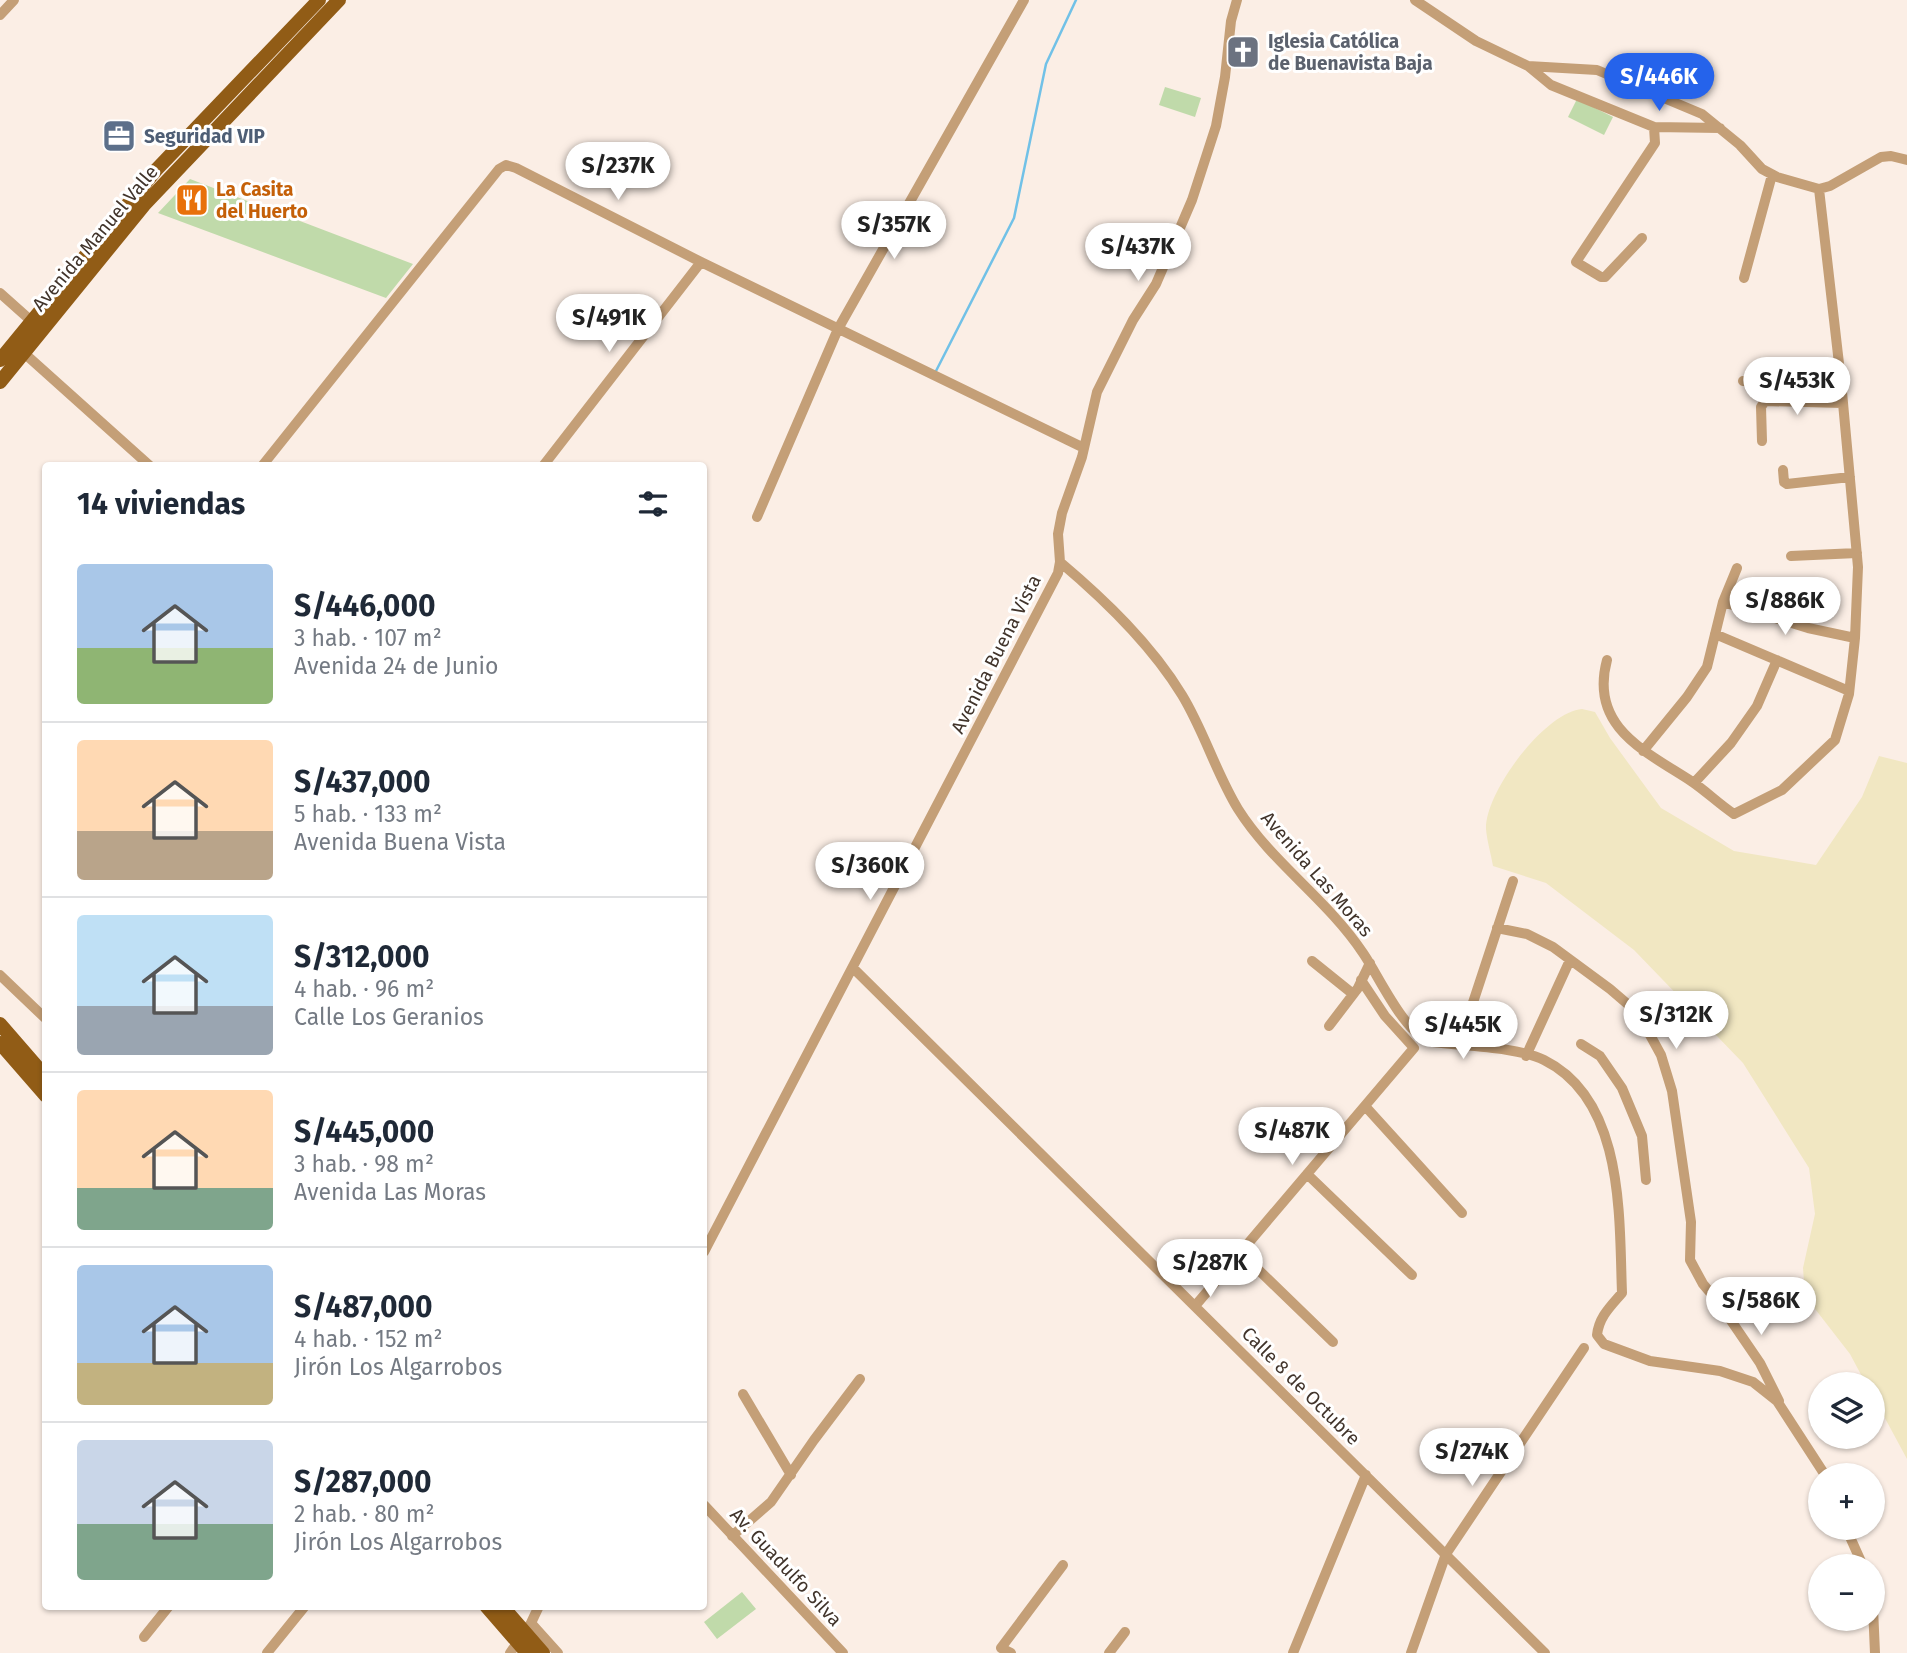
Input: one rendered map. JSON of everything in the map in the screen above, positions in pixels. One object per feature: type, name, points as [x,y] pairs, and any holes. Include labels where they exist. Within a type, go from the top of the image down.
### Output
[{"type":"main road","name":"Avenida Manuel Valle","points":[[0,382],[24,353],[37,326],[156,170],[319,0]]},
{"type":"main road","name":"Avenida Manuel Valle","points":[[0,359],[37,326],[144,205],[339,0]]},
{"type":"main road","points":[[0,1024],[42,1072]]},
{"type":"main road","points":[[0,1044],[42,1091]]},
{"type":"main road","points":[[490,1610],[522,1641],[543,1653]]},
{"type":"main road","points":[[504,1610],[522,1641]]},
{"type":"street","points":[[0,15],[14,0]]},
{"type":"street","points":[[757,517],[838,329],[1024,0]]},
{"type":"street","name":"Avenida Buena Vista","points":[[707,1246],[1051,586],[1060,562],[1058,534],[1062,513],[1084,448],[1097,393],[1114,355],[1156,284],[1192,200],[1216,126],[1231,21],[1237,0]]},
{"type":"street","points":[[1415,0],[1476,41],[1528,65],[1552,85],[1654,127],[1721,128]]},
{"type":"street","points":[[1528,65],[1597,70],[1702,114],[1721,128],[1762,169],[1772,175],[1819,189],[1830,186],[1881,158],[1891,156],[1907,160]]},
{"type":"street","points":[[1642,238],[1605,277],[1576,262],[1655,143],[1654,127]]},
{"type":"street","points":[[265,462],[503,166],[516,168],[701,262],[1084,448]]},
{"type":"street","points":[[1744,278],[1772,175]]},
{"type":"street","points":[[1607,660],[1602,676],[1606,704],[1618,731],[1731,812],[1738,813],[1782,790],[1835,740],[1849,691],[1855,638],[1857,553],[1819,189]]},
{"type":"street","points":[[546,462],[701,262]]},
{"type":"street","points":[[0,293],[37,326]]},
{"type":"street","points":[[24,353],[146,462]]},
{"type":"street","points":[[1744,381],[1841,381]]},
{"type":"street","points":[[1762,441],[1761,407],[1765,401],[1842,403]]},
{"type":"street","points":[[1783,470],[1787,484],[1850,477]]},
{"type":"street","points":[[1791,556],[1857,553]]},
{"type":"street","name":"Avenida Las Moras","points":[[1060,562],[1138,637],[1182,695],[1238,808],[1269,851],[1323,903],[1351,935],[1387,994],[1417,1033],[1425,1040],[1505,1050],[1544,1060],[1569,1078],[1585,1094],[1601,1124],[1615,1178],[1622,1293],[1601,1316],[1597,1335],[1604,1344],[1650,1360],[1720,1371],[1753,1382],[1777,1401],[1817,1463]]},
{"type":"street","points":[[1643,751],[1687,697],[1707,667],[1723,602],[1737,568]]},
{"type":"street","points":[[1723,602],[1808,628],[1855,638]]},
{"type":"street","points":[[1715,634],[1849,691]]},
{"type":"street","points":[[1694,783],[1731,743],[1757,706],[1777,660]]},
{"type":"street","points":[[1459,1045],[1513,881]]},
{"type":"street","points":[[1497,928],[1527,934],[1570,960],[1639,1013],[1661,1055],[1672,1091],[1691,1222],[1690,1261],[1703,1284],[1760,1363],[1785,1412]]},
{"type":"street","points":[[1526,1056],[1570,960]]},
{"type":"street","points":[[1312,961],[1353,994]]},
{"type":"street","points":[[1329,1026],[1353,994],[1370,963]]},
{"type":"street","name":"Calle 8 de Octubre","points":[[853,968],[1545,1653]]},
{"type":"street","points":[[0,975],[42,1015]]},
{"type":"street","points":[[1195,1306],[1414,1048],[1385,1016],[1361,980]]},
{"type":"street","points":[[1581,1044],[1600,1056],[1622,1088],[1642,1136],[1646,1180]]},
{"type":"street","points":[[1365,1106],[1462,1213]]},
{"type":"street","points":[[1307,1174],[1412,1275]]},
{"type":"street","points":[[1240,1252],[1333,1342]]},
{"type":"street","points":[[1411,1653],[1446,1554],[1584,1348]]},
{"type":"street","points":[[733,1536],[771,1502],[860,1379]]},
{"type":"street","points":[[743,1394],[791,1475]]},
{"type":"street","points":[[1293,1653],[1366,1475]]},
{"type":"street","name":"Av. Guadulfo Silva","points":[[707,1508],[843,1653]]},
{"type":"street","points":[[1011,1653],[1000,1648],[1063,1565]]},
{"type":"street","points":[[145,1637],[166,1610]]},
{"type":"street","points":[[267,1653],[302,1610]]},
{"type":"street","points":[[537,1610],[522,1641],[558,1653]]},
{"type":"street","points":[[1874,1631],[1875,1653]]},
{"type":"street","points":[[1109,1653],[1125,1632]]},
{"type":"green space","points":[[1165,87],[1201,98],[1195,117],[1159,105]]},
{"type":"green space","points":[[1577,99],[1613,117],[1604,135],[1568,117]]},
{"type":"green space","points":[[190,179],[413,264],[386,298],[158,213]]},
{"type":"green space","points":[[742,1592],[756,1609],[717,1639],[704,1622]]},
{"type":"sand","points":[[1582,709],[1595,712],[1610,738],[1661,808],[1734,851],[1816,865],[1862,797],[1879,756],[1907,763],[1907,1459],[1885,1418],[1885,1372],[1860,1372],[1850,1354],[1805,1296],[1803,1268],[1815,1214],[1809,1168],[1743,1063],[1634,950],[1546,883],[1493,866],[1486,829],[1488,813],[1495,795],[1520,756],[1535,739],[1567,714]]},
{"type":"waterway","points":[[936,371],[1014,218],[1046,64],[1076,0]]},
{"type":"place","name":"Iglesia Católica de Buenavista Baja","points":[[1243,52]]},
{"type":"place","name":"Seguridad VIP","points":[[119,136]]},
{"type":"place","name":"La Casita del Huerto","points":[[192,200]]}]
